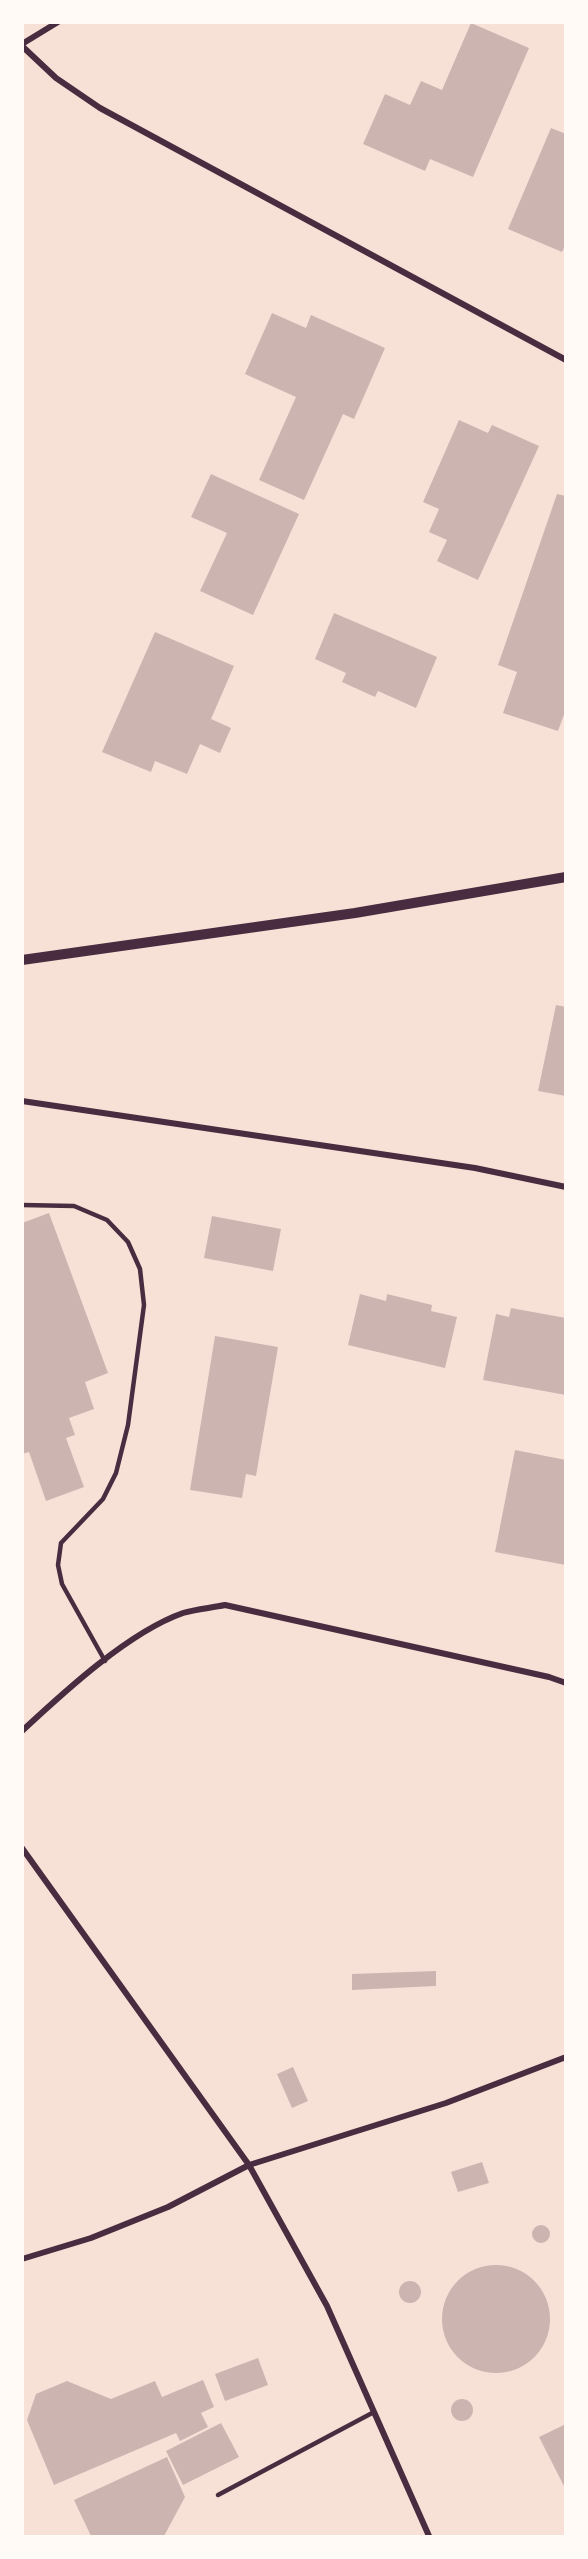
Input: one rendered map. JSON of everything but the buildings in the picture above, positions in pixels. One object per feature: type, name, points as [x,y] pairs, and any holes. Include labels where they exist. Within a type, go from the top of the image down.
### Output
[{"type":"street","points":[[58,22],[22,45],[56,78],[100,108],[566,360]]},
{"type":"street","points":[[22,960],[355,913],[566,877]]},
{"type":"street","points":[[22,1101],[475,1167],[566,1186]]},
{"type":"street","points":[[22,1731],[50,1705],[137,1636],[184,1613],[225,1605],[549,1677],[566,1683]]},
{"type":"street","points":[[22,1848],[249,2165],[327,2306],[429,2536]]},
{"type":"street","points":[[22,2259],[91,2238],[168,2207],[249,2165],[446,2103],[566,2057]]},
{"type":"lane","points":[[22,1205],[74,1206],[106,1220],[128,1242],[140,1269],[144,1305],[128,1425],[116,1473],[103,1499],[61,1544],[58,1565],[62,1584],[105,1661]]},
{"type":"lane","points":[[218,2495],[374,2412]]}]
